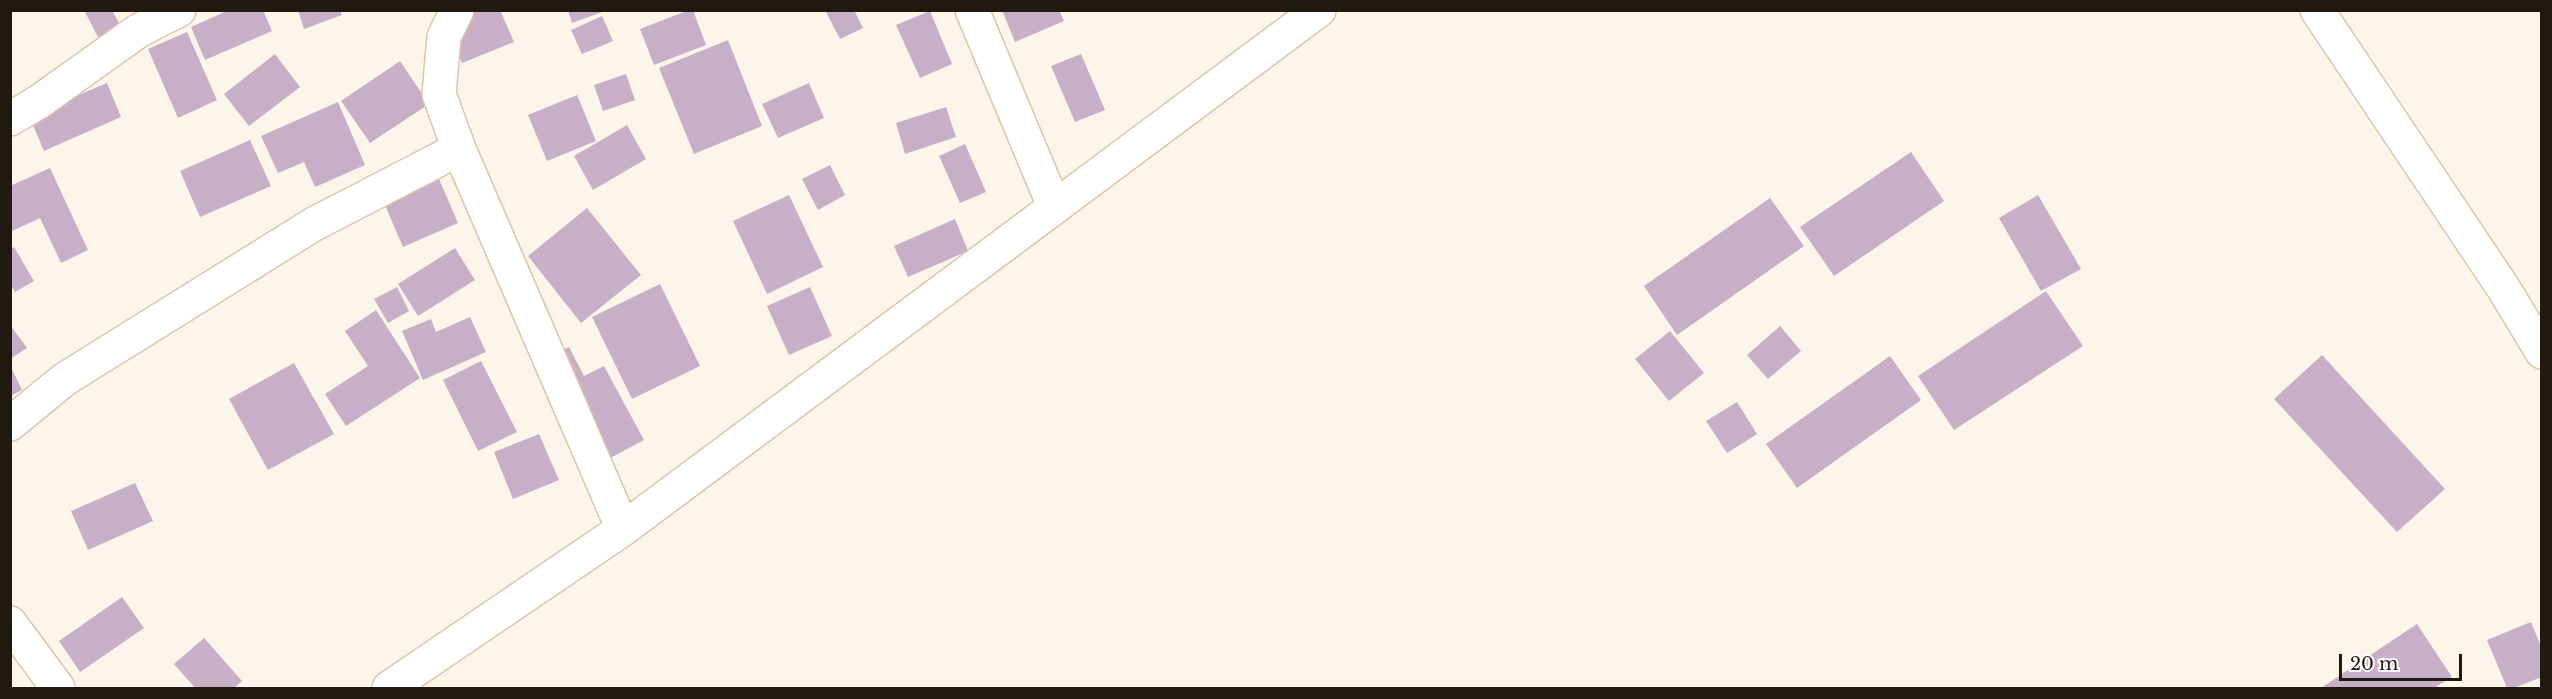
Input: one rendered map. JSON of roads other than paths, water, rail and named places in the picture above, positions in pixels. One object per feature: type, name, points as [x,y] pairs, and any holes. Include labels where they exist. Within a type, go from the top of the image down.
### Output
[{"type":"street","points":[[10,119],[138,31],[179,10]]},
{"type":"street","points":[[457,10],[444,37],[439,94],[459,149],[623,529]]},
{"type":"street","points":[[972,10],[1054,206]]},
{"type":"street","points":[[389,688],[623,529],[1319,10]]},
{"type":"street","points":[[2317,10],[2504,290],[2541,352]]},
{"type":"street","points":[[10,424],[65,379],[314,224],[459,149]]},
{"type":"street","points":[[10,623],[58,688]]}]
